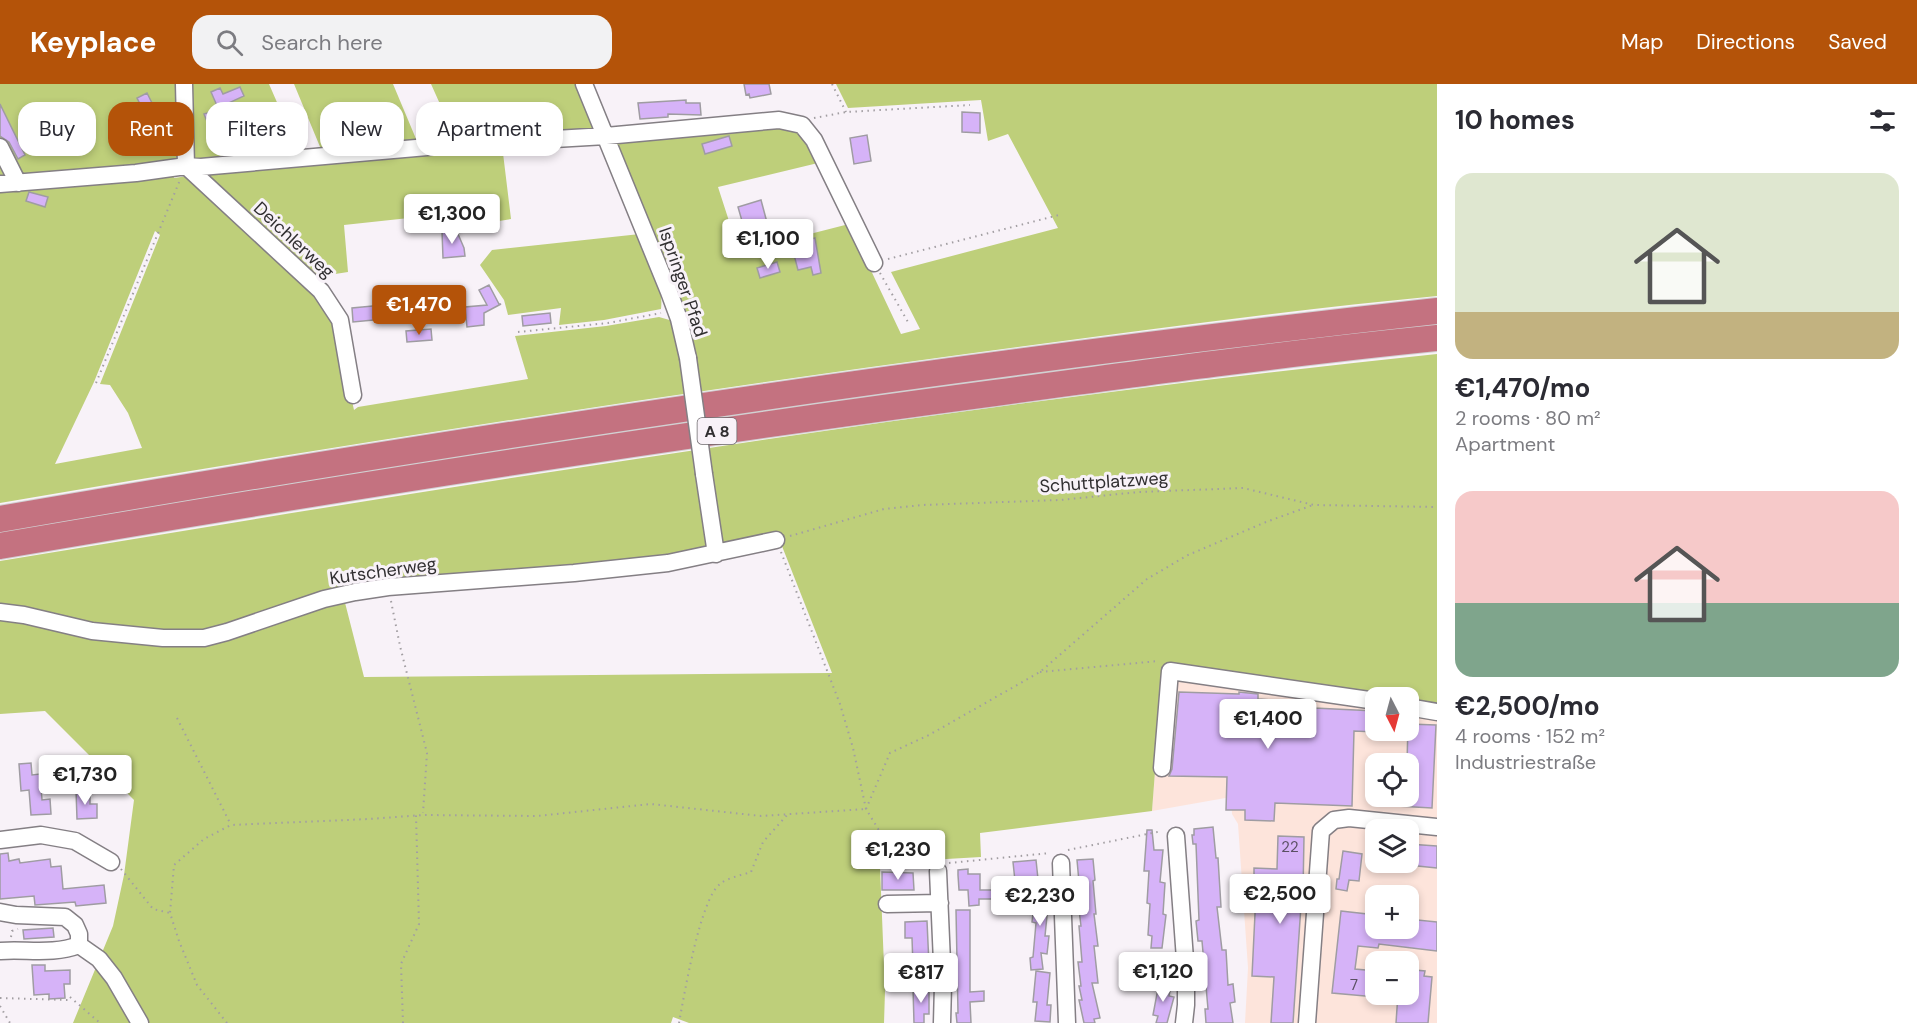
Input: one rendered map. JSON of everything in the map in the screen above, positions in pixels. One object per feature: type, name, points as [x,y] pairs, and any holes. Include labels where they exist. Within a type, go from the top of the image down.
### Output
[{"type":"highway","name":"A 8","points":[[0,519],[532,432],[764,398],[1160,344],[1437,311]]},
{"type":"highway","name":"A 8","points":[[0,546],[238,505],[718,431],[1169,370],[1437,338]]},
{"type":"street","points":[[184,84],[186,166]]},
{"type":"street","name":"Ispringer Pfad","points":[[584,84],[676,310],[688,358],[716,554]]},
{"type":"street","points":[[0,184],[136,173],[186,166],[201,167],[450,145],[606,136],[779,120],[802,124],[814,140],[874,263]]},
{"type":"street","points":[[0,147],[18,183]]},
{"type":"street","name":"Deichlerweg","points":[[186,166],[321,291],[340,320],[353,395]]},
{"type":"street","name":"Kutscherweg","points":[[0,612],[24,615],[92,631],[182,639],[217,635],[324,599],[388,587],[574,573],[686,561],[776,540]]},
{"type":"street","points":[[1162,768],[1170,671],[1358,691],[1365,695]]},
{"type":"street","points":[[1419,709],[1437,712]]},
{"type":"street","points":[[1307,1023],[1321,831],[1334,820],[1349,818],[1437,827]]},
{"type":"street","points":[[0,840],[41,835],[75,841],[116,866]]},
{"type":"street","points":[[1176,836],[1186,973],[1184,1023]]},
{"type":"street","points":[[1061,863],[1067,1023]]},
{"type":"street","points":[[938,871],[944,985],[942,1023]]},
{"type":"street","points":[[887,904],[940,903]]},
{"type":"street","points":[[0,912],[65,917],[75,926],[79,934],[79,945]]},
{"type":"street","points":[[0,951],[28,953],[66,950],[79,945]]},
{"type":"street","points":[[79,945],[99,959],[114,978],[140,1023]]},
{"type":"path","points":[[832,84],[846,112]]},
{"type":"path","points":[[802,124],[812,119],[846,112],[970,105]]},
{"type":"path","points":[[96,383],[186,166]]},
{"type":"path","points":[[908,322],[874,263],[1059,215]]},
{"type":"path","points":[[519,332],[608,323],[676,310]]},
{"type":"path","name":"Schuttplatzweg","points":[[776,540],[884,509],[922,505],[1060,500],[1139,492],[1243,488],[1314,505],[1437,507]]},
{"type":"path","points":[[866,809],[890,753],[929,735],[1040,672],[1147,579],[1188,555],[1266,522],[1314,505]]},
{"type":"path","points":[[776,540],[840,704],[853,748],[866,809],[880,832],[901,856],[918,866],[938,871]]},
{"type":"path","points":[[388,587],[400,646],[427,753],[423,814]]},
{"type":"path","points":[[1040,672],[1162,661]]},
{"type":"path","points":[[177,718],[231,825]]},
{"type":"path","points":[[227,1023],[197,985],[170,913],[174,865],[204,839],[231,825],[369,819],[423,814],[537,816],[651,804],[761,816],[866,809]]},
{"type":"path","points":[[679,1023],[698,934],[711,899],[720,884],[751,872],[763,842],[789,814]]},
{"type":"path","points":[[403,1023],[401,964],[419,924],[416,815]]},
{"type":"path","points":[[116,866],[153,909],[170,913]]},
{"type":"path","points":[[0,998],[69,999],[100,1023]]},
{"type":"path","points":[[0,1006],[10,1023]]},
{"type":"shaded area","points":[[1163,665],[1365,693],[1365,741],[1419,741],[1419,704],[1437,707],[1437,1023],[1245,1023],[1248,968],[1238,824],[1232,814],[1231,797],[1152,811]]},
{"type":"green space","points":[[0,84],[179,84],[180,102],[108,102],[108,156],[177,156],[175,163],[171,165],[174,178],[204,171],[376,156],[404,156],[404,154],[416,153],[416,156],[503,156],[511,219],[456,228],[446,214],[344,225],[348,272],[303,279],[333,318],[354,410],[358,407],[528,379],[515,336],[606,326],[659,317],[673,321],[698,387],[611,143],[773,123],[800,132],[818,163],[718,187],[739,252],[849,224],[901,334],[920,329],[891,272],[1058,228],[1008,134],[988,141],[981,100],[848,108],[836,84],[1437,84],[1437,296],[1319,308],[966,354],[603,406],[0,503]],"holes":[[[155,231],[160,235],[100,384],[110,385],[128,413],[142,448],[55,464],[94,382]]]},
{"type":"green space","points":[[189,84],[269,84],[277,102],[206,102],[206,156],[288,156],[196,164],[191,156],[194,156],[194,102],[190,102]]},
{"type":"green space","points":[[294,84],[393,84],[401,102],[320,102],[320,147],[308,118],[308,102],[301,102]]},
{"type":"green space","points":[[431,84],[578,84],[598,132],[563,134],[563,102],[439,102]]},
{"type":"green space","points":[[404,110],[416,139],[416,146],[404,147]]},
{"type":"green space","points":[[640,234],[658,280],[661,309],[604,320],[559,325],[561,308],[508,315],[504,300],[480,265],[492,250]]},
{"type":"green space","points":[[1437,323],[1437,327],[0,535],[0,531],[278,484],[742,412]]},
{"type":"green space","points":[[1437,354],[1437,707],[1419,704],[1419,687],[1365,687],[1365,693],[1163,666],[1152,811],[980,833],[981,857],[912,861],[911,867],[880,867],[885,991],[884,1023],[689,1023],[673,1017],[671,1023],[73,1023],[113,926],[124,875],[134,800],[45,711],[0,714],[0,561],[537,474],[1077,396]],"holes":[[[778,536],[832,673],[364,677],[342,591],[697,554]]]},
{"type":"building","points":[[744,84],[769,84],[771,94],[750,98],[749,94],[746,95]]},
{"type":"building","points":[[240,87],[244,96],[231,102],[215,102],[211,92],[220,88],[223,94]]},
{"type":"building","points":[[147,93],[152,102],[139,102],[137,98]]},
{"type":"building","points":[[686,100],[686,103],[700,103],[701,115],[668,114],[668,117],[640,119],[638,103]]},
{"type":"building","points":[[0,104],[18,141],[18,156],[23,156],[18,159],[9,142],[0,136]]},
{"type":"building","points":[[962,112],[980,113],[980,133],[962,132]]},
{"type":"building","points":[[867,135],[871,161],[854,164],[850,138]]},
{"type":"building","points":[[729,136],[732,146],[705,154],[702,144]]},
{"type":"building","points":[[29,192],[48,197],[45,207],[26,201]]},
{"type":"building","points":[[761,200],[769,230],[788,225],[793,244],[815,238],[821,273],[813,275],[811,267],[798,270],[793,251],[774,256],[770,243],[762,245],[759,232],[748,235],[738,207]]},
{"type":"building","points":[[442,231],[451,231],[451,235],[458,234],[465,256],[443,258]]},
{"type":"building","points":[[777,262],[780,272],[760,278],[757,268]]},
{"type":"building","points":[[489,285],[501,304],[484,313],[484,325],[467,327],[465,307],[487,305],[479,290]]},
{"type":"building","points":[[383,305],[384,319],[353,322],[352,308]]},
{"type":"building","points":[[550,313],[551,323],[523,326],[522,316]]},
{"type":"building","points":[[431,329],[432,340],[407,342],[406,331]]},
{"type":"building","points":[[1179,692],[1239,694],[1239,692],[1258,694],[1258,699],[1314,703],[1314,708],[1365,710],[1365,732],[1354,731],[1352,806],[1275,803],[1274,821],[1245,820],[1245,810],[1226,810],[1227,777],[1169,776],[1172,769]]},
{"type":"building","points":[[1419,724],[1436,725],[1432,808],[1414,807],[1419,807],[1419,753],[1407,753],[1408,741],[1419,741]]},
{"type":"building","points":[[31,763],[32,775],[40,774],[42,800],[50,799],[51,814],[31,815],[29,790],[21,791],[19,764]]},
{"type":"building","points":[[76,790],[90,790],[90,804],[97,804],[97,818],[77,819]]},
{"type":"building","points":[[1213,827],[1216,858],[1218,858],[1221,907],[1217,907],[1222,950],[1226,950],[1228,985],[1233,984],[1235,1002],[1230,1003],[1233,1023],[1206,1023],[1205,1009],[1208,1009],[1202,941],[1198,941],[1196,921],[1199,920],[1196,844],[1193,844],[1192,835],[1194,835],[1194,829]]},
{"type":"building","points":[[1147,830],[1152,830],[1154,850],[1163,850],[1160,882],[1165,883],[1163,914],[1166,915],[1162,948],[1151,948],[1152,936],[1148,935],[1149,871],[1144,871]]},
{"type":"building","points":[[1278,836],[1304,837],[1303,891],[1293,1023],[1271,1023],[1274,977],[1252,976],[1256,893],[1254,893],[1254,868],[1277,869]]},
{"type":"building","points":[[1419,845],[1437,846],[1437,868],[1419,866]]},
{"type":"building","points":[[1343,851],[1362,854],[1359,881],[1349,880],[1347,891],[1336,889]]},
{"type":"building","points":[[8,853],[9,861],[19,859],[20,863],[50,859],[51,867],[61,866],[63,889],[104,885],[106,903],[76,906],[75,902],[35,905],[34,896],[0,899],[0,854]]},
{"type":"building","points":[[1093,859],[1096,914],[1094,914],[1098,946],[1094,946],[1098,983],[1092,983],[1100,1018],[1094,1019],[1095,1023],[1084,1023],[1079,1000],[1082,1000],[1078,962],[1082,962],[1077,860]]},
{"type":"building","points":[[1036,860],[1038,879],[1015,881],[1013,862]]},
{"type":"building","points":[[968,869],[968,874],[980,874],[980,890],[993,890],[993,899],[979,899],[979,905],[969,906],[968,890],[959,890],[958,875],[958,870]]},
{"type":"building","points":[[882,872],[913,873],[914,890],[882,890]]},
{"type":"building","points":[[1045,883],[1048,906],[1045,936],[1049,936],[1047,954],[1041,953],[1043,969],[1031,970],[1030,958],[1033,957],[1036,923],[1032,922],[1034,905],[1037,905],[1035,884]]},
{"type":"building","points":[[956,910],[970,910],[970,992],[984,991],[984,1001],[970,1002],[971,1023],[957,1023]]},
{"type":"building","points":[[1341,911],[1365,914],[1365,939],[1419,939],[1419,920],[1437,922],[1437,951],[1379,944],[1378,948],[1358,946],[1355,969],[1365,970],[1365,996],[1332,993]]},
{"type":"building","points":[[927,921],[929,965],[913,966],[912,938],[905,938],[905,922]]},
{"type":"building","points":[[53,928],[54,937],[24,939],[23,930]]},
{"type":"building","points":[[1153,953],[1170,956],[1166,978],[1150,975]]},
{"type":"building","points":[[32,965],[45,965],[45,971],[70,970],[70,984],[64,984],[65,998],[49,999],[49,994],[34,995]]},
{"type":"building","points":[[1419,970],[1425,971],[1424,976],[1432,977],[1428,1023],[1396,1023],[1397,1005],[1419,1005]]},
{"type":"building","points":[[1036,971],[1050,973],[1047,1005],[1051,1005],[1050,1022],[1035,1021],[1037,1002],[1033,1002]]},
{"type":"building","points":[[1159,983],[1171,985],[1169,996],[1174,997],[1167,1023],[1156,1023],[1158,1016],[1153,1015]]},
{"type":"building","points":[[929,987],[929,1014],[924,1014],[924,1023],[914,1023],[913,988]]}]
